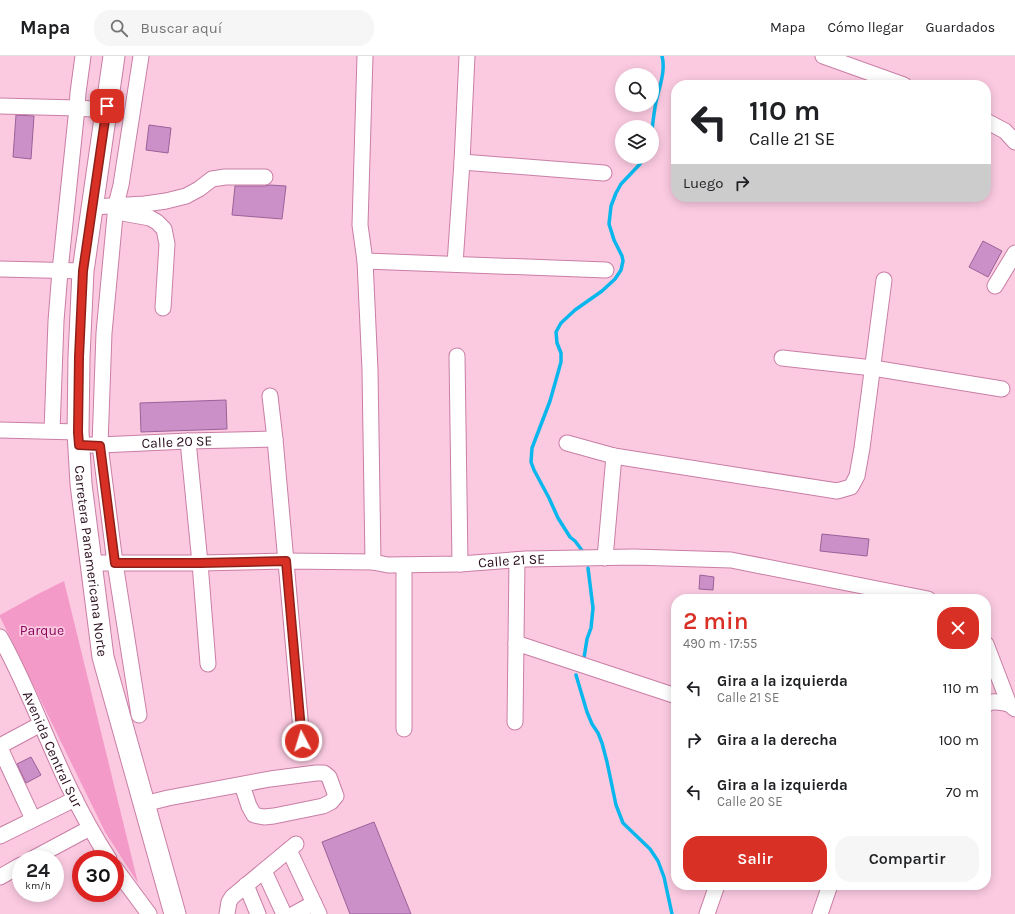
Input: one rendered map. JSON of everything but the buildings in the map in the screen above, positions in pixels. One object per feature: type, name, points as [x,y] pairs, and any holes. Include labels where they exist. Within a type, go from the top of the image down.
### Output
[{"type":"highway","name":"Carretera Panamericana Norte","points":[[114,56],[83,271],[79,357],[78,438],[81,484],[103,657],[175,914]]},
{"type":"street","points":[[52,431],[56,321],[60,271],[83,56]]},
{"type":"street","points":[[139,715],[115,563],[100,446],[104,333],[116,209],[141,56]]},
{"type":"street","points":[[366,56],[360,226],[366,261],[370,370],[373,562]]},
{"type":"street","points":[[455,264],[467,56]]},
{"type":"street","points":[[823,56],[890,80]]},
{"type":"street","points":[[0,106],[106,110]]},
{"type":"street","points":[[991,123],[1012,133]]},
{"type":"street","points":[[462,162],[604,173]]},
{"type":"street","points":[[116,209],[166,201],[186,196],[199,189],[212,179],[225,177],[265,177]]},
{"type":"street","points":[[92,207],[116,209],[150,218],[164,229],[168,244],[163,308]]},
{"type":"street","points":[[995,286],[1015,253]]},
{"type":"street","points":[[366,261],[606,270]]},
{"type":"street","points":[[0,269],[83,271]]},
{"type":"street","points":[[567,443],[614,456],[837,491],[851,487],[857,476],[862,448],[884,280]]},
{"type":"street","points":[[457,356],[460,564]]},
{"type":"street","points":[[782,358],[873,368],[1002,389]]},
{"type":"street","points":[[270,396],[302,741]]},
{"type":"street","name":"Calle 20 SE","points":[[0,430],[52,431],[100,446],[188,441],[275,440]]},
{"type":"street","points":[[188,441],[208,664]]},
{"type":"street","points":[[605,558],[614,456]]},
{"type":"street","name":"Calle 21 SE","points":[[90,563],[286,561],[373,562],[388,565],[404,565],[634,557],[731,560],[903,594]]},
{"type":"street","points":[[515,722],[517,560]]},
{"type":"street","points":[[404,565],[404,729]]},
{"type":"street","name":"Avenida Central Sur","points":[[0,637],[8,651],[69,787],[90,828],[103,850]]},
{"type":"street","points":[[516,643],[671,694]]},
{"type":"street","points":[[991,656],[1012,707]]},
{"type":"street","points":[[991,702],[1012,707]]},
{"type":"street","points":[[33,819],[0,747],[41,724]]},
{"type":"street","points":[[144,804],[168,798],[270,779],[316,773],[324,773],[329,777],[336,796],[331,802],[323,806],[274,816],[254,816],[242,785]]},
{"type":"street","points":[[0,836],[75,799]]},
{"type":"street","points":[[49,850],[90,828]]},
{"type":"street","points":[[227,914],[229,902],[232,897],[293,847],[317,909],[294,914]]},
{"type":"street","points":[[0,876],[12,870]]},
{"type":"street","points":[[264,870],[284,914]]},
{"type":"street","points":[[124,880],[149,914]]},
{"type":"street","points":[[246,885],[258,914]]},
{"type":"street","points":[[707,914],[714,890]]},
{"type":"street","points":[[820,914],[828,890]]},
{"type":"green space","name":"Parque","points":[[64,581],[138,883],[124,861],[124,850],[117,850],[105,832],[0,617],[0,615]]},
{"type":"waterway","points":[[653,120],[663,73],[662,56]]},
{"type":"waterway","points":[[584,553],[570,537],[558,518],[534,470],[531,462],[532,448],[550,401],[561,362],[561,353],[557,343],[556,332],[561,323],[575,310],[602,291],[615,279],[621,270],[623,261],[622,256],[614,240],[609,224],[611,206],[621,184],[640,164]]},
{"type":"waterway","points":[[584,658],[587,639],[591,628],[593,608],[588,568]]},
{"type":"waterway","points":[[576,675],[587,712],[602,743],[616,805],[623,823],[650,849],[658,861],[664,877],[672,914]]},
{"type":"route","points":[[107,106],[83,271],[79,357],[78,432],[79,445],[100,446],[115,563],[286,561],[302,741]]}]
